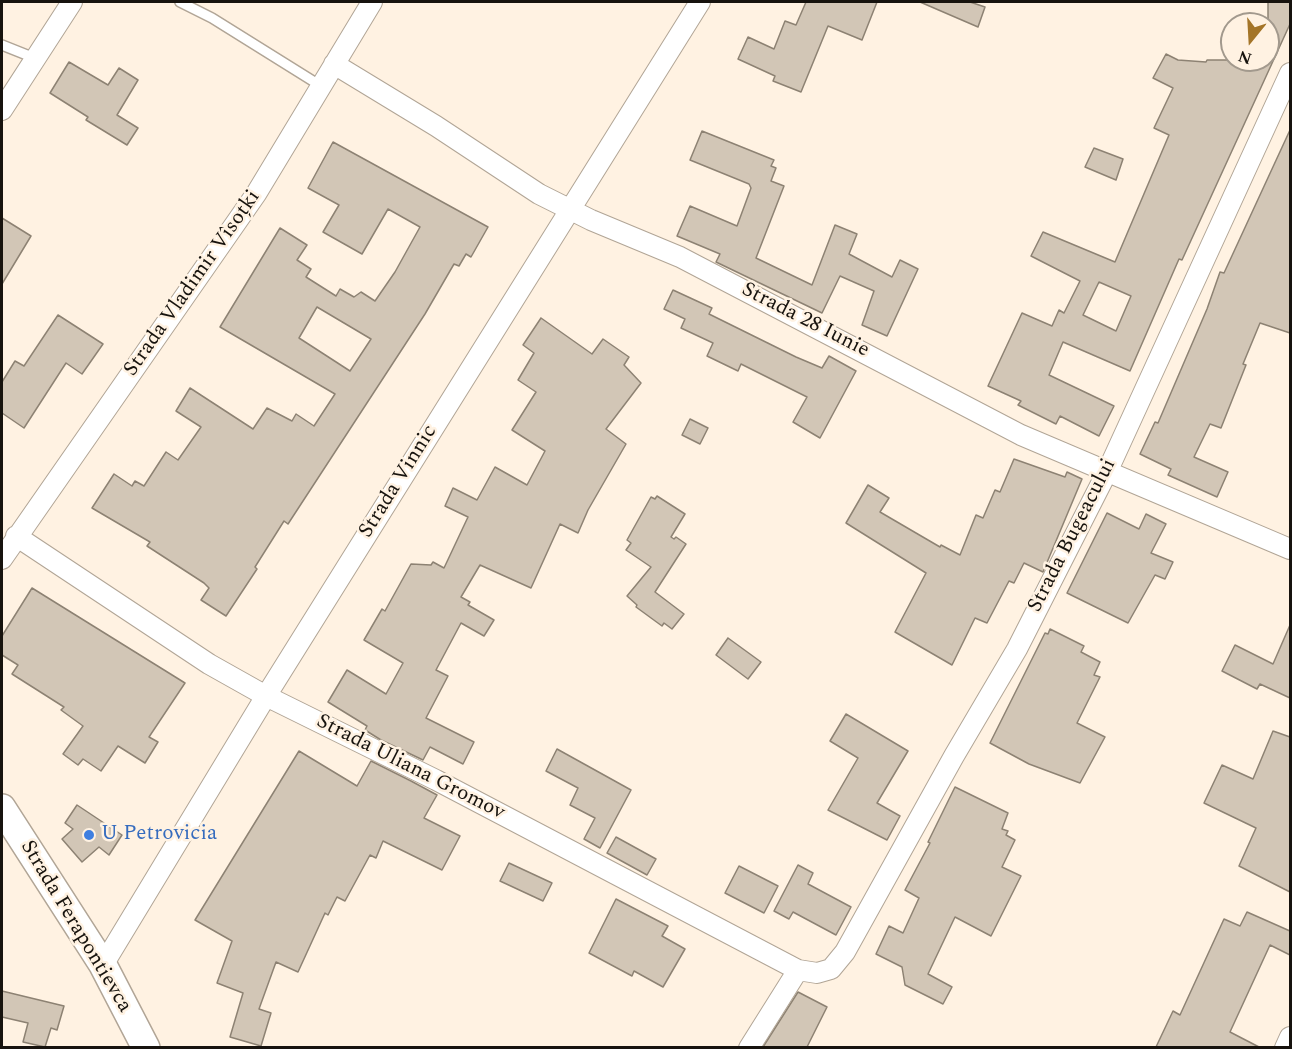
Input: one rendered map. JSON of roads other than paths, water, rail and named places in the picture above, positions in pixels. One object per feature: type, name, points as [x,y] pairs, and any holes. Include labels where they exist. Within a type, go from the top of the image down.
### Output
[{"type":"main road","name":"Strada Ferapontievca","points":[[2,808],[103,965],[146,1047]]},
{"type":"street","points":[[2,110],[72,2]]},
{"type":"street","name":"Strada Vladimir Vîsoțki","points":[[2,559],[256,194],[372,2]]},
{"type":"street","name":"Strada Vinnic","points":[[103,965],[266,696],[700,2]]},
{"type":"street","name":"Strada 28 Iunie","points":[[334,64],[436,126],[539,194],[680,257],[1021,435],[1290,549]]},
{"type":"street","name":"Strada Bugeacului","points":[[749,1047],[808,972],[831,969],[845,952],[954,756],[1017,649],[1107,470],[1290,73]]},
{"type":"street","name":"Strada Uliana Gromov","points":[[16,536],[209,664],[266,696],[446,785],[808,972]]},
{"type":"street","points":[[1285,1047],[1290,1037]]},
{"type":"lane","points":[[180,2],[212,18],[321,86]]},
{"type":"lane","points":[[2,45],[37,59]]},
{"type":"place","name":"U Petrovicia","points":[[89,835]]}]
